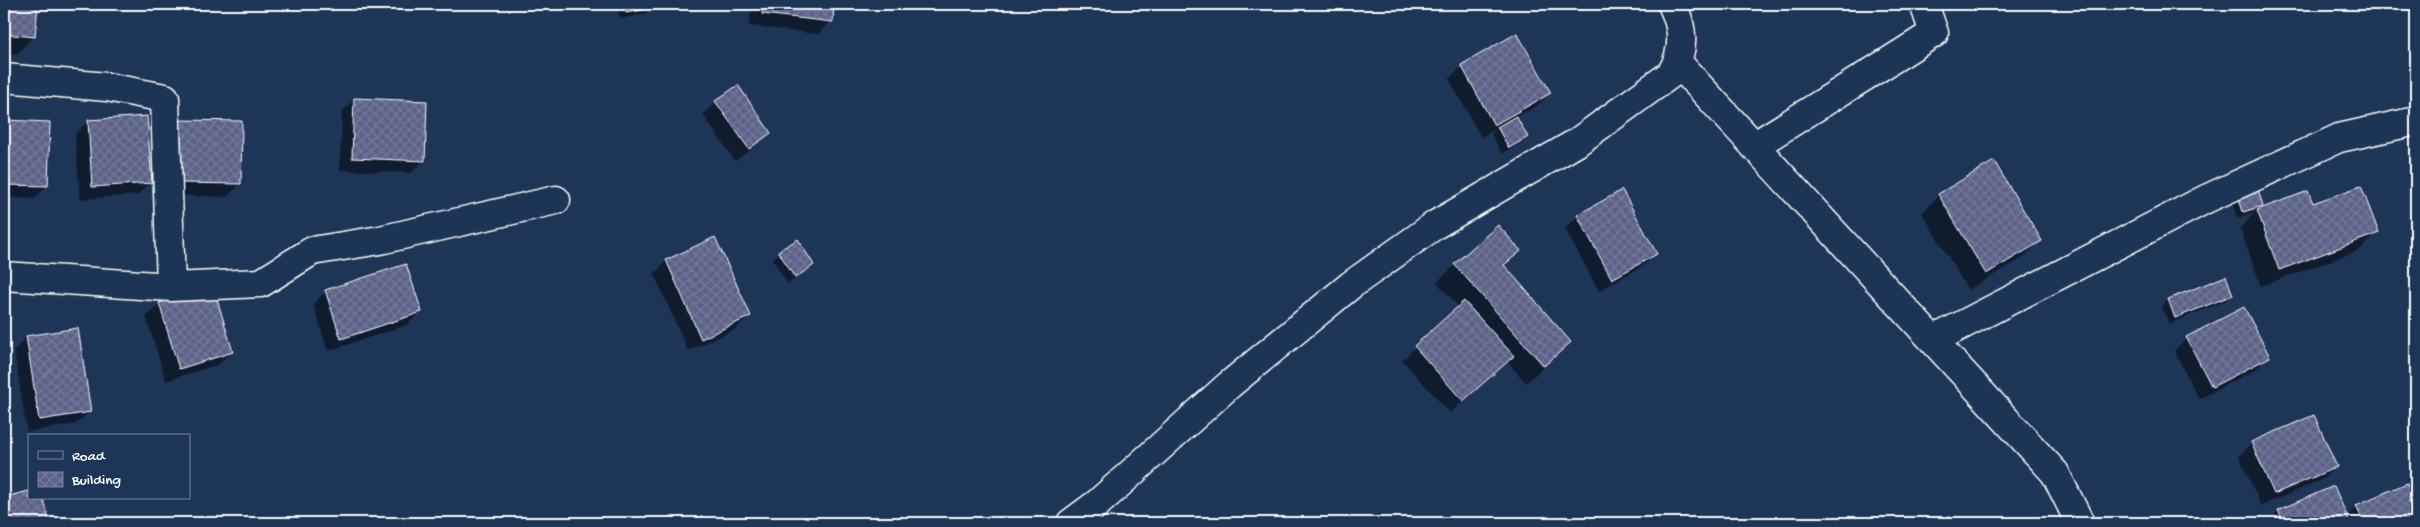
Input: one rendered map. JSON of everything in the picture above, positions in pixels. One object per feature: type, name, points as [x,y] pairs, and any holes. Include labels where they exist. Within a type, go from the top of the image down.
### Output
[{"type":"street","points":[[1071,523],[1098,502],[1230,385],[1351,285],[1435,225],[1576,143],[1671,74],[1678,63],[1682,44],[1682,27],[1672,4]]},
{"type":"street","points":[[1754,146],[1934,33],[1924,4]]},
{"type":"street","points":[[1678,63],[2056,473],[2080,523]]},
{"type":"street","points":[[4,78],[107,87],[165,98],[170,288]]},
{"type":"street","points":[[1933,340],[2206,199],[2330,142],[2339,138],[2416,121]]},
{"type":"street","points":[[4,276],[170,288],[261,283],[312,251],[380,240],[556,200]]},
{"type":"building","points":[[4,4],[38,4],[35,37],[4,34]]},
{"type":"building","points":[[625,4],[652,4],[653,8],[626,13]]},
{"type":"building","points":[[763,4],[834,4],[833,22],[762,14]]},
{"type":"building","points":[[1517,33],[1551,93],[1494,125],[1461,65]]},
{"type":"building","points":[[738,85],[771,133],[749,149],[715,101]]},
{"type":"building","points":[[354,98],[427,101],[425,161],[352,158]]},
{"type":"building","points":[[147,116],[152,183],[92,187],[88,120]]},
{"type":"building","points":[[1516,116],[1528,137],[1509,148],[1497,127]]},
{"type":"building","points":[[4,120],[50,122],[48,186],[4,185]]},
{"type":"building","points":[[179,120],[242,121],[241,184],[178,183]]},
{"type":"building","points":[[1994,161],[2042,241],[1986,274],[1938,194]]},
{"type":"building","points":[[2257,186],[2263,206],[2243,212],[2237,192]]},
{"type":"building","points":[[2361,186],[2379,233],[2279,270],[2257,210],[2308,191],[2313,203]]},
{"type":"building","points":[[1622,190],[1657,254],[1612,279],[1577,215]]},
{"type":"building","points":[[1498,225],[1521,251],[1504,265],[1571,342],[1544,366],[1454,264]]},
{"type":"building","points":[[715,237],[751,316],[701,339],[666,260]]},
{"type":"building","points":[[798,239],[814,265],[795,278],[778,251]]},
{"type":"building","points":[[406,264],[422,312],[341,339],[325,290]]},
{"type":"building","points":[[2226,276],[2233,295],[2175,318],[2168,299]]},
{"type":"building","points":[[213,286],[233,352],[179,369],[159,303]]},
{"type":"building","points":[[1464,301],[1514,356],[1463,401],[1414,346]]},
{"type":"building","points":[[2244,307],[2270,357],[2212,387],[2186,337]]},
{"type":"building","points":[[78,328],[91,412],[39,420],[26,336]]},
{"type":"building","points":[[2314,415],[2337,467],[2274,494],[2251,442]]},
{"type":"building","points":[[2407,483],[2416,505],[2416,523],[2364,523],[2356,505]]},
{"type":"building","points":[[2334,486],[2350,523],[2284,523],[2278,510]]},
{"type":"building","points":[[28,491],[28,500],[44,500],[50,523],[4,523],[4,497]]}]
